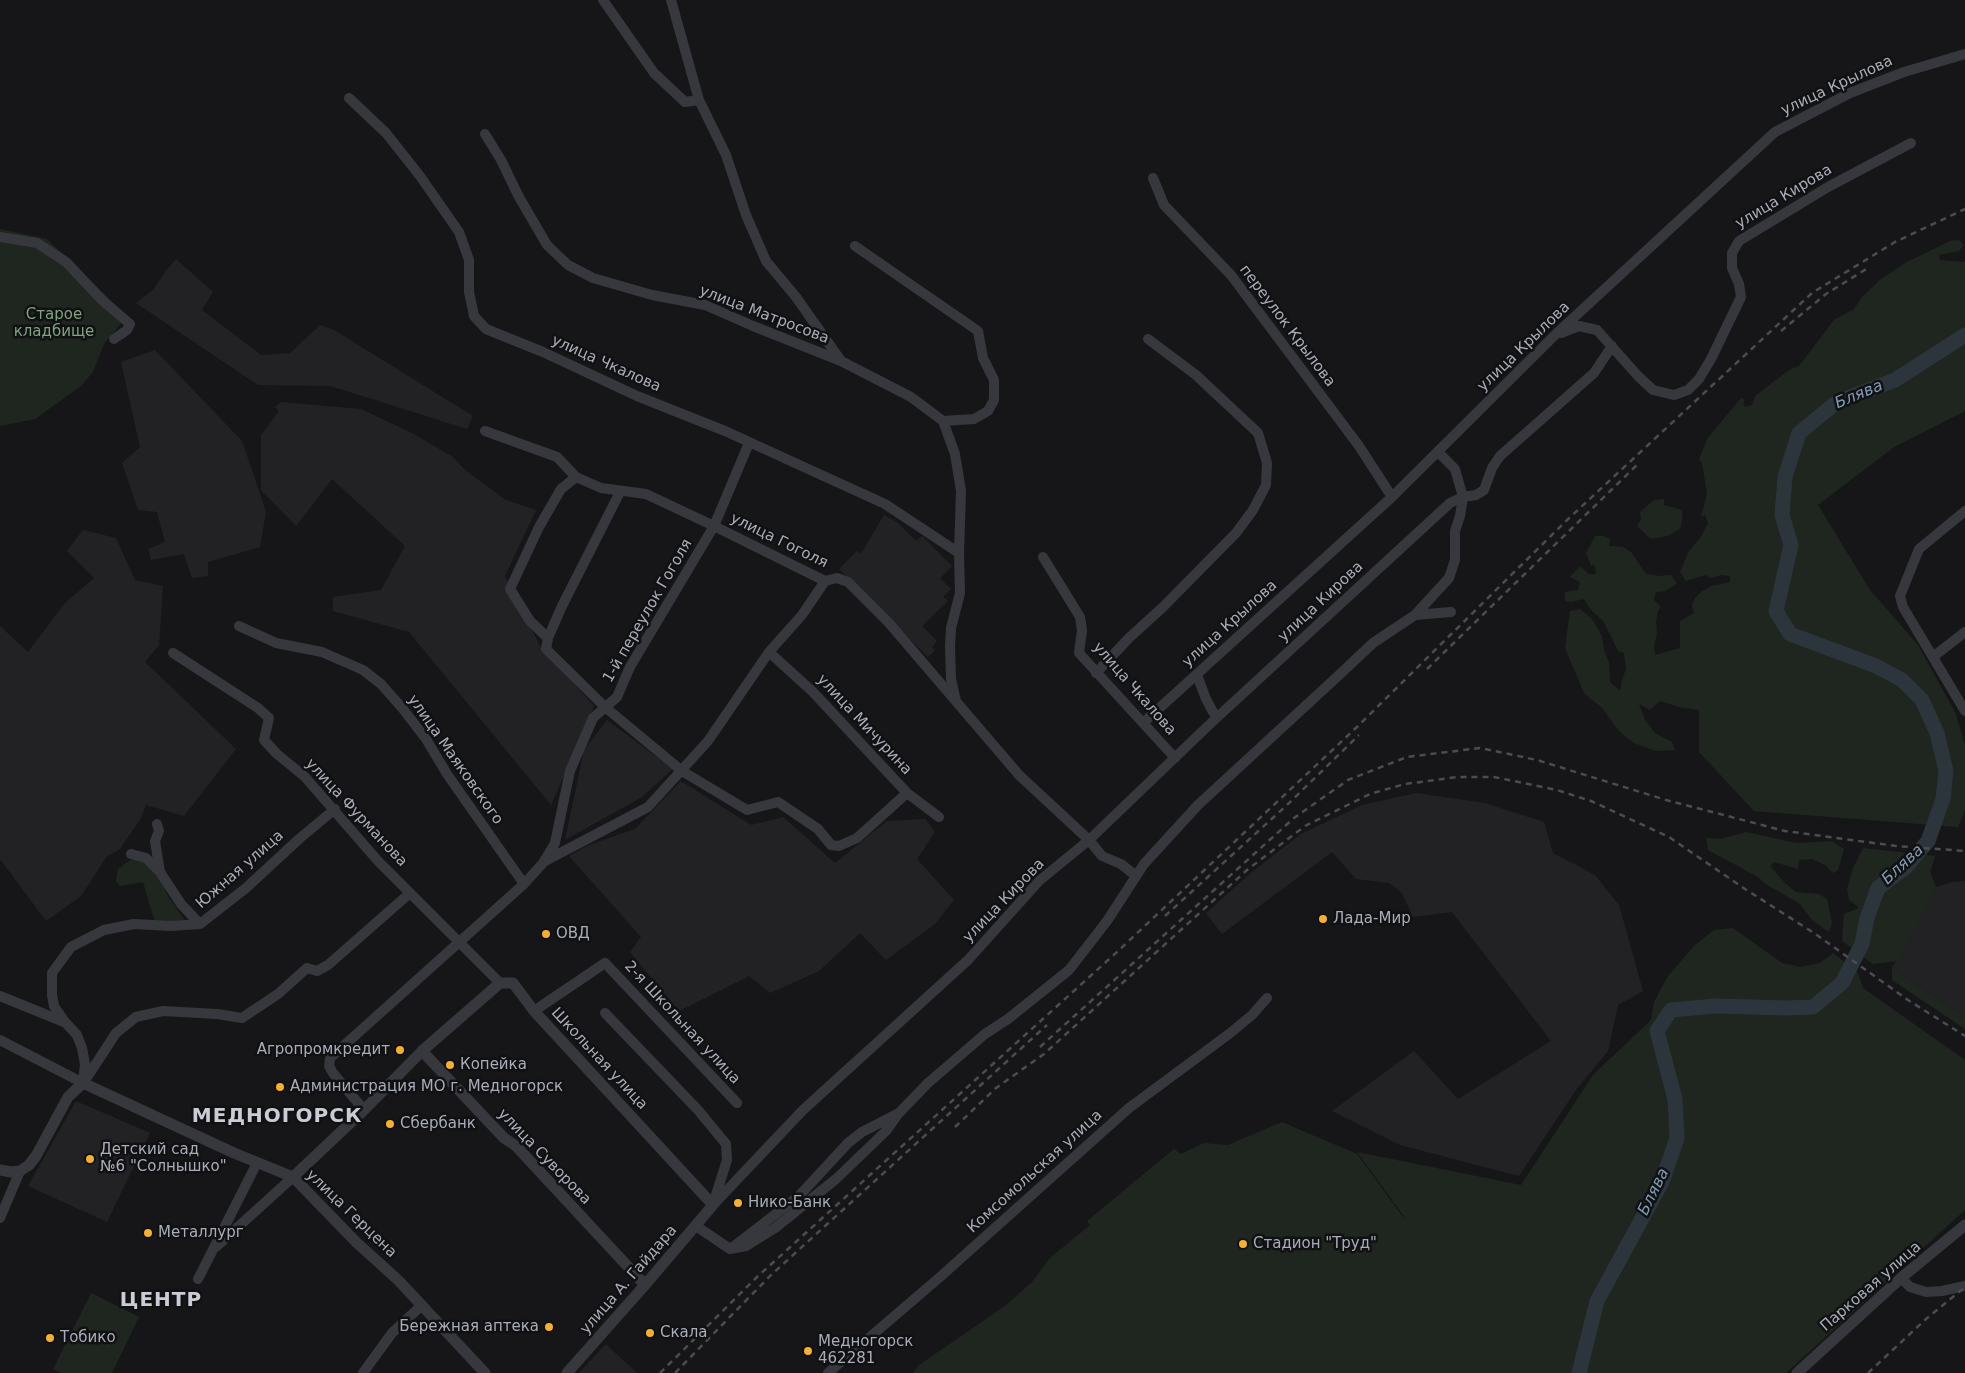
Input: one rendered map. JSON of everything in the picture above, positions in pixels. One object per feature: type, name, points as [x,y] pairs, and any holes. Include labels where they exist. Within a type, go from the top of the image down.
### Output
[{"type":"street","points":[[603,0],[654,73],[685,102],[699,100]]},
{"type":"street","name":"улица Матросова","points":[[671,0],[699,100],[726,155],[746,215],[766,261],[796,297],[841,361]]},
{"type":"street","name":"улица Крылова","points":[[1143,723],[1392,497],[1556,334],[1775,132],[1850,93],[1904,72],[1965,54]]},
{"type":"street","name":"улица Чкалова","points":[[349,98],[386,133],[420,176],[459,232],[469,260],[469,292],[474,316],[486,329],[543,352],[637,396],[749,443],[885,504],[959,552]]},
{"type":"street","name":"улица Матросова","points":[[484,134],[501,160],[519,197],[547,245],[568,265],[593,278],[652,295],[705,304],[753,326],[841,361],[911,397],[943,421]]},
{"type":"street","name":"улица Кирова","points":[[713,1205],[802,1110],[968,960],[1039,882],[1089,840],[1211,723],[1450,503],[1463,497],[1476,495],[1484,490],[1492,468],[1500,456],[1594,373],[1612,346],[1653,390],[1674,395],[1688,390],[1699,379],[1711,359],[1741,297],[1739,284],[1732,268],[1732,253],[1740,240],[1828,187],[1911,143]]},
{"type":"street","name":"переулок Крылова","points":[[1153,178],[1164,205],[1231,275],[1359,446],[1392,497]]},
{"type":"street","points":[[0,237],[37,243],[66,262],[103,301],[130,324],[130,330],[114,339]]},
{"type":"street","points":[[855,246],[978,331],[983,358],[994,380],[994,400],[988,411],[974,419],[943,421],[955,454],[961,491],[960,593],[951,628],[950,646],[951,680],[957,703]]},
{"type":"street","points":[[1556,334],[1579,326],[1597,330],[1612,346]]},
{"type":"street","points":[[1096,673],[1236,533],[1253,510],[1266,485],[1266,463],[1258,433],[1196,375],[1148,339]]},
{"type":"street","name":"улица Гоголя","points":[[485,431],[557,457],[576,476],[600,488],[646,494],[825,581],[836,578],[848,582],[889,623],[1019,775],[1089,840],[1102,856],[1121,864],[1136,876]]},
{"type":"street","name":"1-й переулок Гоголя","points":[[543,863],[555,843],[570,771],[593,718],[617,697],[630,668],[714,526],[749,443]]},
{"type":"street","points":[[696,1226],[730,1249],[746,1246],[775,1228],[836,1179],[886,1131],[898,1114],[928,1083],[985,1034],[1008,1019],[1069,970],[1107,921],[1144,864],[1198,806],[1373,643],[1415,615],[1449,578],[1455,560],[1455,531],[1463,497],[1455,469],[1438,452]]},
{"type":"street","points":[[548,638],[530,621],[510,589],[539,527],[561,489],[576,476]]},
{"type":"street","points":[[620,492],[562,606],[548,638],[546,649],[605,707],[681,773],[747,810],[778,802],[818,829],[832,845],[839,846],[857,838],[907,793]]},
{"type":"street","points":[[1965,511],[1918,549],[1900,596],[1903,607],[1965,711]]},
{"type":"street","name":"улица Чкалова","points":[[1043,557],[1080,616],[1082,630],[1079,653],[1175,758]]},
{"type":"street","points":[[364,1110],[333,1073],[329,1066],[330,1058],[524,884],[543,863],[648,807],[681,773],[708,741],[769,652],[802,615],[825,581]]},
{"type":"street","points":[[1415,615],[1451,612]]},
{"type":"street","name":"улица Маяковского","points":[[239,626],[276,643],[322,652],[363,670],[381,684],[404,709],[426,739],[447,774],[524,884]]},
{"type":"street","points":[[1933,657],[1965,632]]},
{"type":"street","name":"улица Мичурина","points":[[769,652],[813,692],[907,793],[939,817]]},
{"type":"street","name":"улица Фурманова","points":[[173,653],[258,708],[268,718],[264,740],[304,777],[378,861],[460,941]]},
{"type":"street","points":[[1198,674],[1203,692],[1213,712]]},
{"type":"street","name":"Южная улица","points":[[83,1083],[85,1064],[78,1036],[54,1006],[52,973],[71,947],[104,930],[134,924],[171,926],[200,924],[246,888],[299,839],[335,810]]},
{"type":"street","points":[[157,824],[159,831],[156,841],[160,872]]},
{"type":"street","points":[[131,854],[146,858],[160,872],[181,904],[200,924]]},
{"type":"street","points":[[0,1170],[20,1171],[29,1165],[36,1156],[68,1097],[83,1083],[116,1033],[136,1017],[162,1011],[216,1014],[242,1018],[278,994],[307,968],[317,970],[328,965],[410,892]]},
{"type":"street","name":"Школьная улица","points":[[460,941],[500,983],[513,982],[534,1011],[713,1205]]},
{"type":"street","name":"2-я Школьная улица","points":[[534,1011],[605,963],[736,1103]]},
{"type":"street","points":[[212,1252],[364,1110],[422,1051],[500,983]]},
{"type":"street","points":[[0,996],[65,1022]]},
{"type":"street","name":"Комсомольская улица","points":[[828,1373],[940,1277],[1129,1108],[1229,1034],[1252,1015],[1267,998]]},
{"type":"street","points":[[605,1013],[698,1110],[726,1144],[727,1160],[713,1205]]},
{"type":"street","points":[[0,1040],[83,1083]]},
{"type":"street","name":"улица Суворова","points":[[422,1051],[504,1138],[516,1146],[645,1285]]},
{"type":"street","name":"улица Герцена","points":[[83,1083],[257,1163],[293,1177],[341,1228],[398,1280],[485,1373]]},
{"type":"street","points":[[730,1249],[798,1196],[848,1142],[862,1132],[898,1114]]},
{"type":"street","points":[[198,1279],[257,1163]]},
{"type":"street","points":[[0,1218],[20,1171]]},
{"type":"street","name":"улица А. Гайдара","points":[[567,1373],[713,1205]]},
{"type":"street","name":"Парковая улица","points":[[1797,1373],[1901,1278],[1965,1225]]},
{"type":"street","points":[[1901,1278],[1910,1287],[1926,1292],[1965,1286]]},
{"type":"street","points":[[363,1373],[392,1333],[422,1305]]},
{"type":"shaded area","points":[[176,259],[213,292],[202,310],[261,355],[290,353],[320,325],[334,330],[473,416],[467,429],[331,386],[258,385],[136,303],[153,290]]},
{"type":"shaded area","points":[[155,350],[242,441],[266,512],[260,547],[208,562],[208,576],[192,578],[184,554],[151,560],[148,549],[165,542],[157,512],[138,510],[122,463],[140,447],[121,362]]},
{"type":"shaded area","points":[[281,402],[361,409],[412,433],[453,457],[466,471],[506,500],[536,510],[505,576],[540,646],[594,706],[551,805],[409,632],[333,611],[333,597],[381,590],[405,546],[332,479],[296,526],[261,490],[261,435],[279,411],[275,407]]},
{"type":"shaded area","points":[[884,515],[897,522],[916,541],[922,536],[952,566],[940,578],[951,589],[943,597],[948,601],[922,626],[937,641],[932,647],[935,650],[928,657],[839,569],[857,551],[861,554]]},
{"type":"shaded area","points":[[83,530],[116,538],[135,580],[163,586],[159,645],[145,662],[236,749],[184,816],[146,805],[140,820],[119,850],[107,856],[81,896],[46,921],[0,859],[0,626],[28,652],[65,603],[94,578],[67,551]]},
{"type":"shaded area","points":[[607,720],[673,769],[642,797],[565,840],[584,750]]},
{"type":"shaded area","points":[[681,781],[751,825],[783,817],[835,863],[887,821],[925,819],[935,832],[917,859],[954,900],[935,924],[886,960],[860,933],[819,971],[770,993],[749,976],[679,1011],[630,952],[641,937],[569,856],[589,845],[635,829]]},
{"type":"shaded area","points":[[1416,793],[1485,803],[1544,822],[1553,853],[1595,875],[1619,905],[1643,991],[1618,1005],[1608,1051],[1576,1090],[1519,1176],[1400,1145],[1332,1111],[1414,1051],[1458,1099],[1551,1041],[1452,912],[1413,917],[1402,893],[1389,883],[1356,879],[1332,852],[1222,934],[1206,913],[1252,872],[1301,834],[1362,805]]},
{"type":"shaded area","points":[[1965,881],[1965,1017],[1892,968],[1936,887]]},
{"type":"shaded area","name":"Детский сад №6 \"Солнышко\"","points":[[76,1101],[150,1133],[107,1222],[28,1186]]},
{"type":"shaded area","points":[[606,1344],[611,1349],[637,1373],[579,1373]]},
{"type":"green space","name":"Старое кладбище","points":[[0,229],[47,239],[127,316],[104,344],[93,372],[81,386],[35,419],[0,426]]},
{"type":"green space","points":[[1959,240],[1964,245],[1959,251],[1939,255],[1940,260],[1965,262],[1965,411],[1894,447],[1818,505],[1870,590],[1918,645],[1955,712],[1965,745],[1965,810],[1958,827],[1754,811],[1699,752],[1699,710],[1683,708],[1660,701],[1650,710],[1639,704],[1645,720],[1655,733],[1672,742],[1675,750],[1656,751],[1634,743],[1619,731],[1602,708],[1584,693],[1565,648],[1570,611],[1580,609],[1592,619],[1602,636],[1604,650],[1609,663],[1610,682],[1620,691],[1626,669],[1624,653],[1618,651],[1604,622],[1592,611],[1584,599],[1571,602],[1565,601],[1565,592],[1578,590],[1580,582],[1570,577],[1580,566],[1589,574],[1596,574],[1595,565],[1591,566],[1586,553],[1595,536],[1603,536],[1610,539],[1609,546],[1623,547],[1631,552],[1646,574],[1658,576],[1671,575],[1677,584],[1665,591],[1656,592],[1654,600],[1661,607],[1658,611],[1656,622],[1655,655],[1680,648],[1680,621],[1694,613],[1692,605],[1695,598],[1712,586],[1730,582],[1730,576],[1721,575],[1711,578],[1705,575],[1686,581],[1680,572],[1689,551],[1701,537],[1708,523],[1705,515],[1701,517],[1707,494],[1702,463],[1699,459],[1707,439],[1741,398],[1745,400],[1743,404],[1745,407],[1752,405],[1755,396],[1789,370],[1799,366],[1834,320],[1854,309],[1862,297],[1881,279],[1905,263],[1950,241]]},
{"type":"green space","points":[[1664,499],[1664,505],[1682,510],[1680,529],[1667,536],[1651,539],[1637,526],[1641,519],[1640,512],[1654,500]]},
{"type":"green space","points":[[1746,832],[1796,843],[1832,841],[1844,849],[1838,870],[1833,873],[1825,865],[1812,859],[1799,860],[1798,869],[1774,862],[1770,866],[1796,892],[1819,894],[1827,899],[1832,923],[1829,932],[1813,921],[1799,903],[1767,885],[1758,877],[1708,850],[1706,838],[1720,839]]},
{"type":"green space","points":[[1863,848],[1935,856],[1930,872],[1936,887],[1898,961],[1873,964],[1842,941],[1844,914],[1859,908],[1849,900],[1847,889],[1853,868]]},
{"type":"green space","points":[[141,859],[159,876],[169,898],[184,919],[181,923],[155,922],[143,882],[120,886],[116,881],[118,869],[130,860]]},
{"type":"green space","points":[[1733,928],[1782,963],[1800,967],[1820,963],[1833,953],[1858,973],[1863,988],[1965,1060],[1965,1210],[1786,1373],[913,1373],[919,1365],[1005,1306],[1032,1282],[1050,1258],[1090,1225],[1087,1221],[1174,1149],[1181,1154],[1204,1143],[1228,1145],[1282,1122],[1357,1154],[1405,1220],[1357,1152],[1521,1185],[1593,1075],[1651,1020],[1654,1002],[1668,976],[1695,945],[1714,930]]},
{"type":"green space","points":[[1892,968],[1965,1017],[1965,1029],[1892,980]]},
{"type":"green space","points":[[91,1293],[139,1317],[112,1373],[61,1373],[53,1369]]},
{"type":"waterway","name":"Блява","points":[[1579,1373],[1597,1301],[1662,1182],[1677,1138],[1675,1099],[1657,1031],[1671,1010],[1716,1006],[1813,1007],[1842,983],[1862,944],[1867,918],[1878,888],[1906,867],[1928,841],[1943,799],[1946,771],[1937,733],[1922,700],[1902,680],[1876,666],[1790,634],[1776,611],[1791,545],[1782,515],[1785,477],[1799,433],[1837,402],[1895,380],[1965,335]]},
{"type":"railway","points":[[660,1373],[757,1277],[1117,952],[1358,726],[1566,521],[1812,293],[1895,242],[1965,209]]},
{"type":"railway","points":[[1781,331],[1826,294],[1868,268]]},
{"type":"railway","points":[[1427,669],[1640,462]]},
{"type":"railway","points":[[1165,916],[1287,805],[1359,735]]},
{"type":"railway","points":[[1040,1047],[1294,818],[1348,780],[1407,757],[1480,748],[1537,760],[1666,800],[1785,831],[1896,846],[1965,851]]},
{"type":"railway","points":[[955,1127],[996,1088],[1044,1054],[1247,870],[1305,826],[1370,794],[1405,784],[1458,777],[1494,777],[1557,790],[1591,801],[1669,837],[1814,933],[1908,1000],[1965,1036]]},
{"type":"railway","points":[[675,1373],[771,1275],[1047,1025]]},
{"type":"railway","points":[[1868,1373],[1926,1319],[1965,1287]]},
{"type":"place","name":"Лада-Мир","points":[[1323,919]]},
{"type":"place","name":"ОВД","points":[[546,934]]},
{"type":"place","name":"Агропромкредит","points":[[400,1050]]},
{"type":"place","name":"Копейка","points":[[450,1065]]},
{"type":"place","name":"Администрация МО г. Медногорск","points":[[280,1087]]},
{"type":"place","name":"Сбербанк","points":[[390,1124]]},
{"type":"place","name":"Детский сад №6 \"Солнышко\"","points":[[90,1159]]},
{"type":"place","name":"Нико-Банк","points":[[738,1203]]},
{"type":"place","name":"Металлург","points":[[148,1233]]},
{"type":"place","name":"Стадион \"Труд\"","points":[[1243,1244]]},
{"type":"place","name":"Бережная аптека","points":[[549,1327]]},
{"type":"place","name":"Скала","points":[[650,1333]]},
{"type":"place","name":"Тобико","points":[[50,1338]]},
{"type":"place","name":"Медногорск 462281","points":[[808,1351]]},
{"type":"district","name":"МЕДНОГОРСК","points":[[277,1117]]},
{"type":"district","name":"ЦЕНТР","points":[[161,1301]]}]
